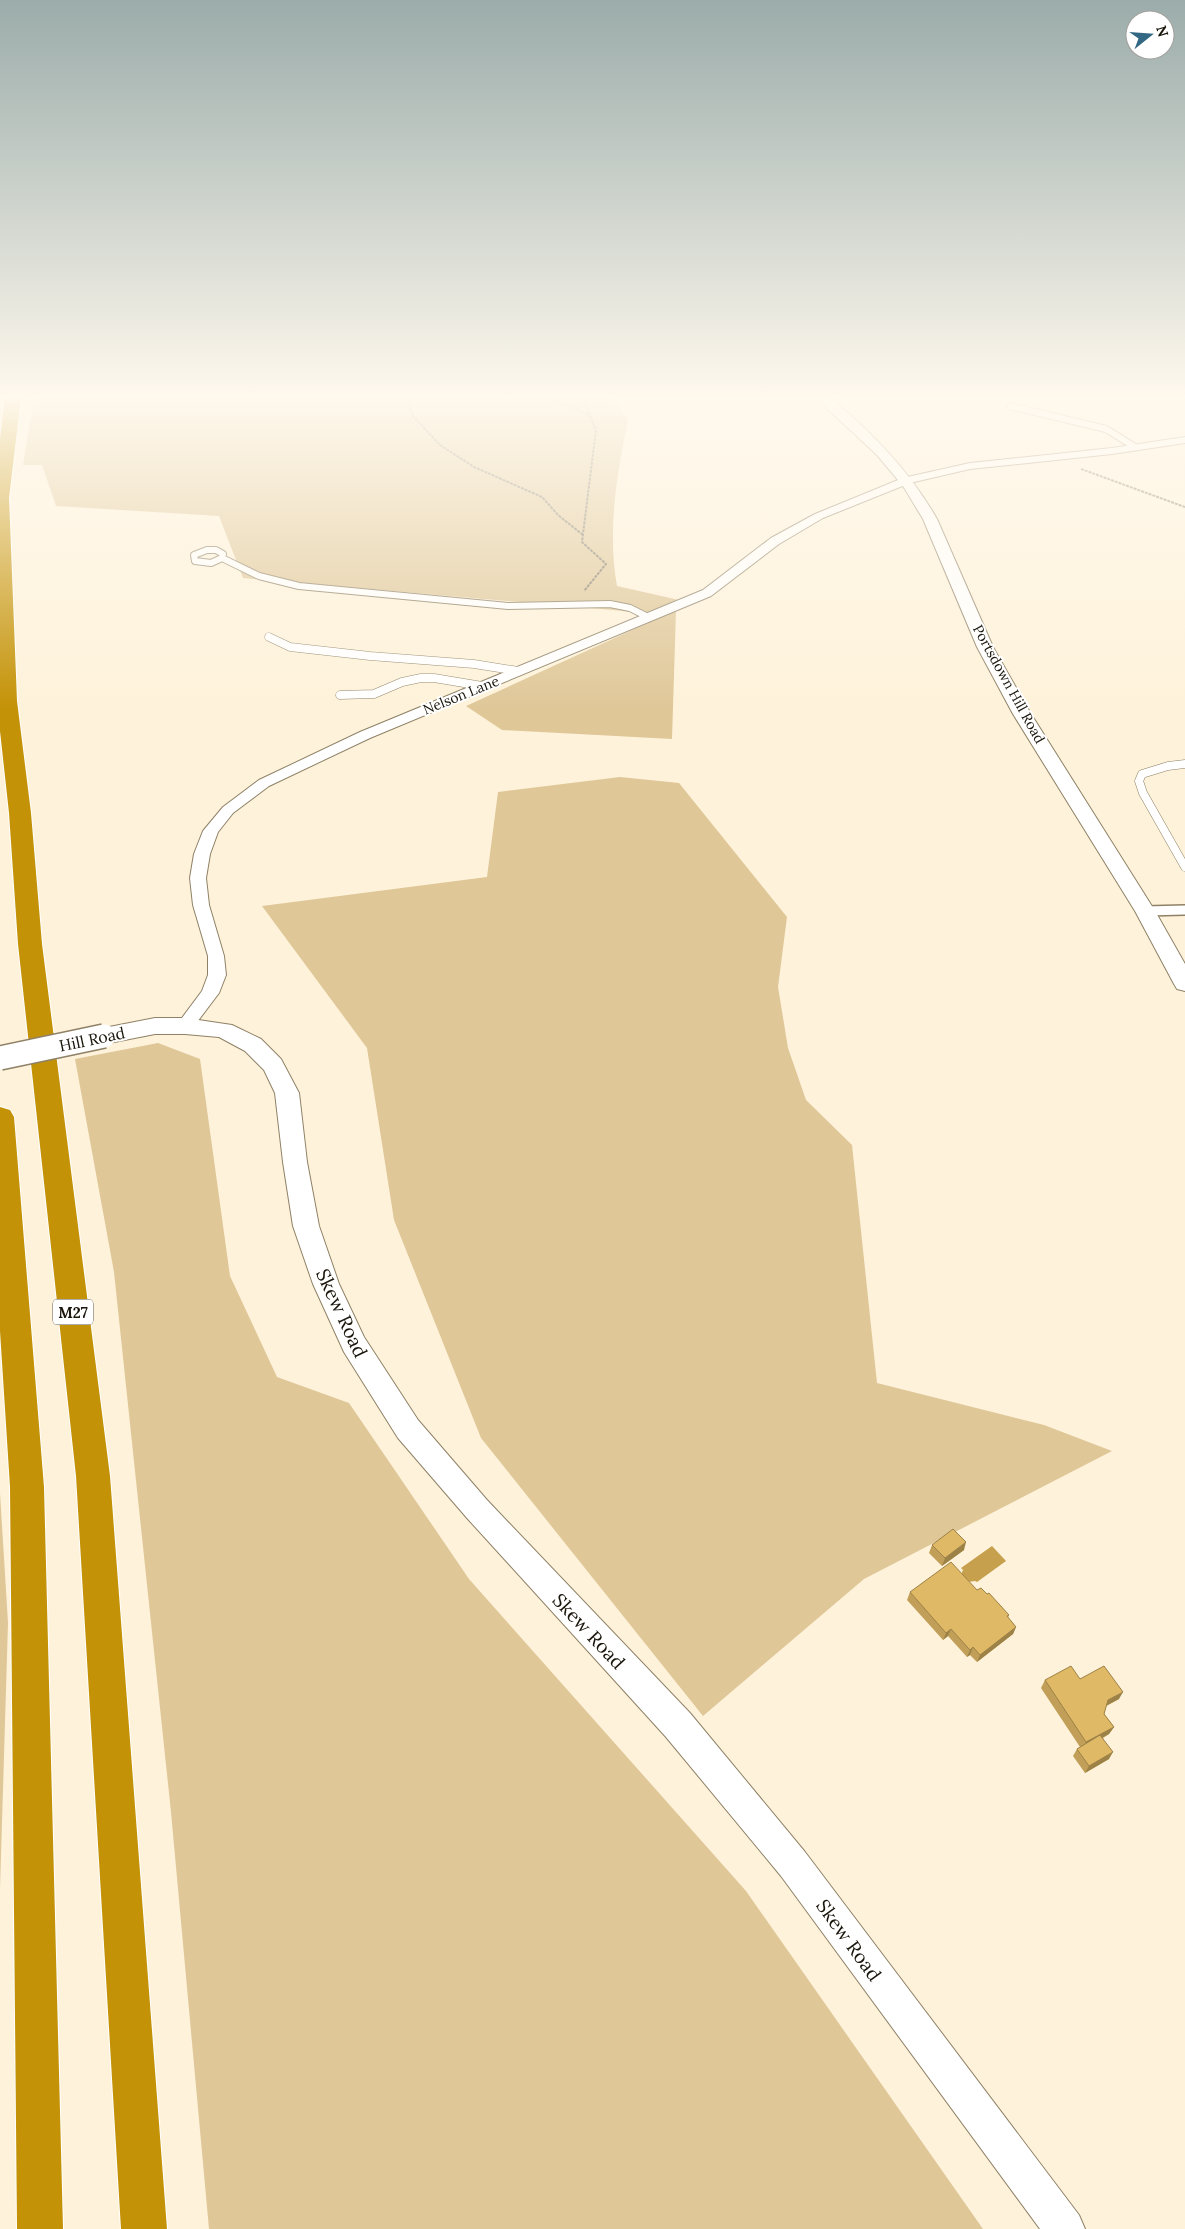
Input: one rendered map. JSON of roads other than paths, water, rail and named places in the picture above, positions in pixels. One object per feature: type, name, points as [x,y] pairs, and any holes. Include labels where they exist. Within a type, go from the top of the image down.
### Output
[{"type":"highway","name":"M27","points":[[1,501],[6,701],[20,813],[30,944],[93,1476],[144,2229]]},
{"type":"highway","points":[[0,1117],[27,1487],[40,2229]]},
{"type":"street","name":"Nelson Lane","points":[[184,1026],[210,993],[218,975],[216,956],[201,905],[198,878],[202,854],[211,831],[228,810],[273,779],[365,735],[707,593],[775,541],[819,516],[856,501]]},
{"type":"street","name":"Portsdown Hill Road","points":[[919,501],[930,519],[986,646],[1022,714],[1145,911],[1185,984]]},
{"type":"street","name":"Hill Road","points":[[0,1058],[155,1026],[184,1026]]},
{"type":"street","name":"Skew Road","points":[[184,1026],[224,1030],[253,1046],[273,1065],[287,1093],[295,1162],[306,1226],[326,1284],[354,1344],[408,1429],[483,1516],[678,1725],[793,1864],[1065,2229]]},
{"type":"lane","points":[[222,558],[238,569],[284,584],[508,606],[610,604],[630,608],[648,617]]},
{"type":"lane","points":[[270,637],[290,647],[370,656],[474,664],[518,671]]},
{"type":"lane","points":[[340,695],[374,694],[402,682],[421,678],[459,681],[482,686]]},
{"type":"lane","points":[[1185,764],[1151,770],[1142,774],[1139,781],[1143,793],[1185,867]]},
{"type":"lane","points":[[1145,911],[1185,910]]}]
